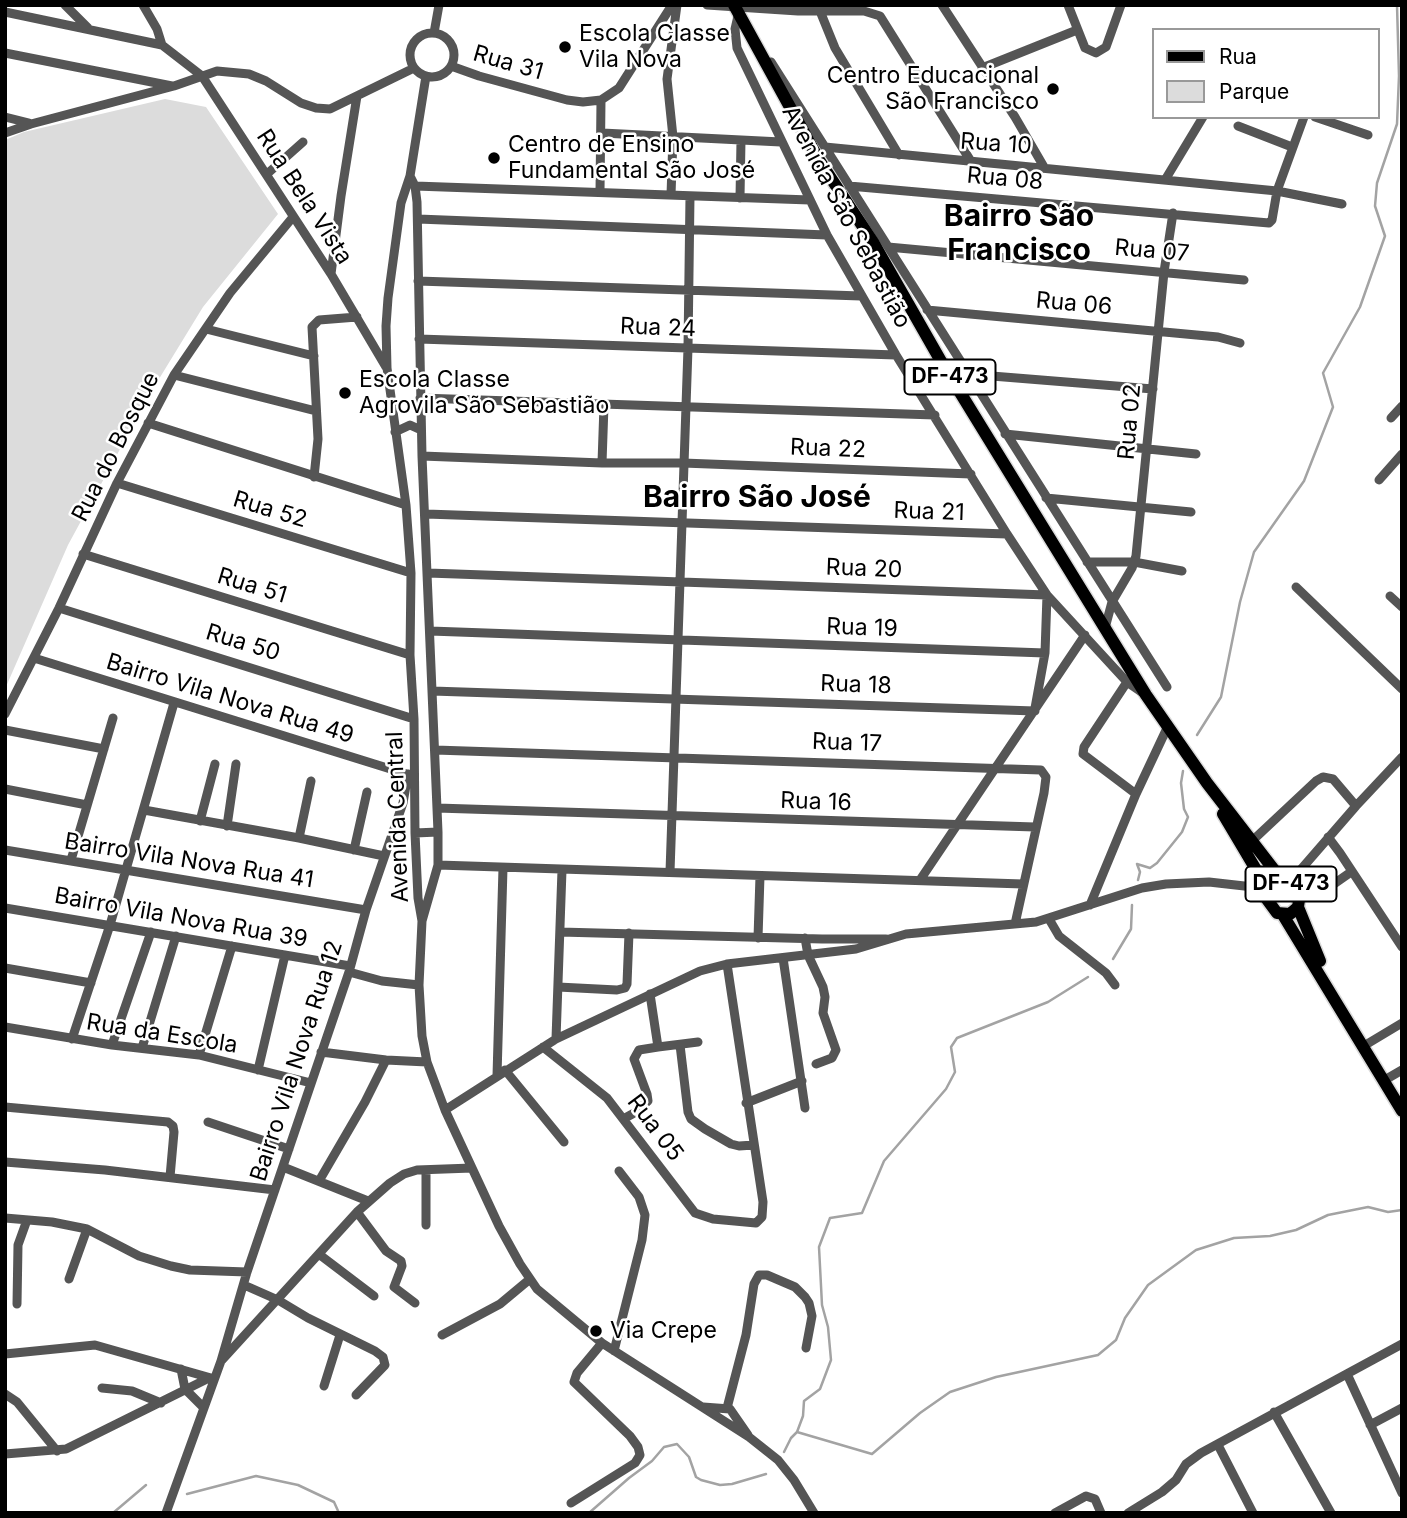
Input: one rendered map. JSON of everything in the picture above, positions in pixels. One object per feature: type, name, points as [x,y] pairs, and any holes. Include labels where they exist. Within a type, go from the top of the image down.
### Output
[{"type":"main road","name":"Avenida São Sebastião","points":[[736,8],[819,160],[873,242],[942,363],[1146,695],[1207,783],[1278,875],[1293,887],[1299,900],[1298,907],[1333,994]]},
{"type":"main road","name":"Avenida São Sebastião","points":[[1207,783],[1263,885],[1263,894],[1270,906],[1283,915],[1402,1111]]},
{"type":"main road","name":"DF-473","points":[[1263,885],[1278,875]]},
{"type":"main road","name":"DF-473","points":[[1283,915],[1294,912],[1298,907]]},
{"type":"street","points":[[65,5],[89,29]]},
{"type":"street","points":[[5,12],[162,45],[157,29],[143,5]]},
{"type":"street","points":[[434,33],[439,5]]},
{"type":"street","points":[[600,192],[601,100],[619,88],[674,5]]},
{"type":"street","points":[[671,195],[673,137],[667,79],[674,5]]},
{"type":"street","points":[[707,5],[820,11],[864,8],[876,14],[883,19],[972,163]]},
{"type":"street","points":[[942,5],[1044,167]]},
{"type":"street","points":[[1069,5],[1087,51],[1096,53],[1102,51],[1110,38],[1121,5]]},
{"type":"street","name":"Avenida São Sebastião","points":[[736,8],[734,29],[737,48],[780,142],[827,235],[896,355],[1047,595],[1127,682],[1146,695]]},
{"type":"street","points":[[820,11],[835,48],[899,155]]},
{"type":"street","points":[[982,68],[1077,30]]},
{"type":"street","points":[[434,33],[447,39],[454,55],[451,66],[440,75],[426,76],[414,68],[410,55],[415,41],[434,33]]},
{"type":"street","name":"Rua Bela Vista","points":[[162,45],[202,76],[371,340]]},
{"type":"street","points":[[5,53],[174,86]]},
{"type":"street","points":[[762,56],[773,65],[1167,687]]},
{"type":"street","name":"Rua 31","points":[[451,66],[567,100],[601,100]]},
{"type":"street","points":[[5,133],[174,86],[217,71],[249,74],[266,81],[301,103],[321,109],[336,107],[414,68]]},
{"type":"street","name":"Avenida Central","points":[[422,921],[418,898],[412,775],[414,719],[410,655],[411,573],[406,505],[387,356],[391,277],[401,204],[410,176],[426,76]]},
{"type":"street","points":[[331,274],[358,96]]},
{"type":"street","points":[[5,117],[31,124]]},
{"type":"street","points":[[1164,180],[1202,119]]},
{"type":"street","points":[[1277,191],[1303,119]]},
{"type":"street","points":[[1321,119],[1368,135]]},
{"type":"street","points":[[1238,126],[1292,147]]},
{"type":"street","points":[[602,133],[780,142]]},
{"type":"street","points":[[740,198],[741,140]]},
{"type":"street","points":[[267,174],[303,142]]},
{"type":"street","name":"Rua 10","points":[[825,147],[1277,191],[1342,204]]},
{"type":"street","name":"Avenida Central","points":[[410,176],[415,186],[418,219],[421,430],[438,832],[438,865],[422,921]]},
{"type":"street","points":[[415,186],[810,200]]},
{"type":"street","name":"Rua 08","points":[[849,186],[1265,223],[1272,220],[1277,191]]},
{"type":"street","points":[[670,872],[690,290],[690,196]]},
{"type":"street","name":"Rua 02","points":[[1105,628],[1112,602],[1134,562],[1164,272],[1173,213]]},
{"type":"street","name":"Rua do Bosque","points":[[5,714],[59,608],[117,483],[174,375],[230,293],[293,216]]},
{"type":"street","points":[[418,219],[827,235]]},
{"type":"street","name":"Rua 07","points":[[888,247],[1244,280]]},
{"type":"street","points":[[418,281],[861,296]]},
{"type":"street","name":"Rua 06","points":[[927,310],[1218,337],[1240,343]]},
{"type":"street","points":[[314,477],[317,439],[312,329],[315,322],[322,319],[357,317]]},
{"type":"street","points":[[206,329],[314,356]]},
{"type":"street","name":"Rua 24","points":[[419,339],[896,355]]},
{"type":"street","points":[[371,340],[387,356]]},
{"type":"street","points":[[371,340],[387,368]]},
{"type":"street","points":[[967,374],[1153,389]]},
{"type":"street","points":[[174,375],[316,411]]},
{"type":"street","points":[[421,398],[934,415]]},
{"type":"street","points":[[602,463],[604,405]]},
{"type":"street","points":[[1391,418],[1402,406]]},
{"type":"street","points":[[393,417],[408,421],[421,416]]},
{"type":"street","points":[[148,423],[406,505]]},
{"type":"street","points":[[395,432],[410,425],[421,430]]},
{"type":"street","points":[[1005,434],[1196,454]]},
{"type":"street","points":[[1379,480],[1402,454]]},
{"type":"street","name":"Rua 22","points":[[422,456],[971,474]]},
{"type":"street","name":"Rua 52","points":[[117,483],[411,573]]},
{"type":"street","points":[[1046,498],[1191,512]]},
{"type":"street","name":"Rua 21","points":[[426,514],[1007,534]]},
{"type":"street","name":"Rua 51","points":[[83,555],[410,655]]},
{"type":"street","points":[[1087,562],[1134,562],[1182,571]]},
{"type":"street","name":"Rua 20","points":[[428,573],[1047,595]]},
{"type":"street","points":[[1296,587],[1402,689]]},
{"type":"street","points":[[1035,711],[1045,653],[1047,595]]},
{"type":"street","points":[[1390,596],[1402,607]]},
{"type":"street","name":"Rua 50","points":[[59,608],[414,719]]},
{"type":"street","name":"Rua 19","points":[[430,632],[1045,653]]},
{"type":"street","points":[[920,880],[1085,635]]},
{"type":"street","name":"Bairro Vila Nova Rua 49","points":[[33,658],[412,775]]},
{"type":"street","points":[[1127,682],[1084,747],[1083,754],[1136,794]]},
{"type":"street","name":"Rua 18","points":[[432,691],[1035,711]]},
{"type":"street","points":[[72,1039],[110,925],[174,703]]},
{"type":"street","points":[[71,860],[113,718]]},
{"type":"street","points":[[1090,905],[1136,794],[1168,726]]},
{"type":"street","points":[[5,730],[104,749]]},
{"type":"street","name":"Rua 17","points":[[435,750],[1041,770],[1046,777],[1035,827]]},
{"type":"street","points":[[1351,872],[1331,886],[1318,891],[1293,887],[1328,837],[1402,757]]},
{"type":"street","points":[[200,821],[215,764]]},
{"type":"street","points":[[227,826],[236,764]]},
{"type":"street","name":"Bairro Vila Nova Rua 12","points":[[221,1361],[247,1272],[350,969],[366,910],[412,775]]},
{"type":"street","points":[[1252,841],[1316,781],[1324,777],[1333,779],[1356,806]]},
{"type":"street","points":[[299,838],[311,781]]},
{"type":"street","points":[[5,789],[87,805]]},
{"type":"street","points":[[354,850],[367,792]]},
{"type":"street","name":"Rua 16","points":[[437,808],[1035,827]]},
{"type":"street","points":[[144,810],[384,856]]},
{"type":"street","points":[[1015,924],[1035,827]]},
{"type":"street","points":[[415,833],[438,832]]},
{"type":"street","points":[[1328,837],[1402,947]]},
{"type":"street","name":"Bairro Vila Nova Rua 41","points":[[5,850],[366,910]]},
{"type":"street","points":[[438,865],[1023,884]]},
{"type":"street","points":[[503,868],[501,1073],[564,1142]]},
{"type":"street","points":[[556,1039],[562,870]]},
{"type":"street","points":[[758,938],[760,876]]},
{"type":"street","points":[[444,1110],[556,1039],[684,977],[727,964],[873,946],[906,934],[1049,919],[1142,888],[1166,884],[1263,885]]},
{"type":"street","name":"Bairro Vila Nova Rua 39","points":[[5,908],[285,955],[350,969],[382,981],[419,985]]},
{"type":"street","points":[[1049,919],[1059,936],[1105,973],[1115,985]]},
{"type":"street","points":[[422,921],[419,985],[426,1062],[444,1110],[499,1226],[530,1279],[558,1308],[601,1343],[749,1437],[778,1460],[814,1513]]},
{"type":"street","points":[[112,1045],[151,932]]},
{"type":"street","points":[[560,932],[887,939]]},
{"type":"street","points":[[558,987],[617,990],[625,988],[629,933]]},
{"type":"street","points":[[142,1048],[176,936]]},
{"type":"street","points":[[805,939],[808,955],[823,986],[823,1013],[836,1050],[832,1058],[816,1064]]},
{"type":"street","points":[[199,1055],[232,946]]},
{"type":"street","points":[[258,1070],[285,955]]},
{"type":"street","points":[[783,958],[805,1108]]},
{"type":"street","points":[[680,1045],[691,1118],[731,1144],[754,1145],[727,964]]},
{"type":"street","points":[[5,968],[92,983]]},
{"type":"street","points":[[650,994],[658,1046]]},
{"type":"street","points":[[1362,1047],[1402,1023]]},
{"type":"street","name":"Rua da Escola","points":[[5,1027],[112,1045],[199,1055],[311,1083]]},
{"type":"street","points":[[625,1118],[648,1101],[635,1063],[636,1052],[642,1048],[698,1042]]},
{"type":"street","name":"Rua 05","points":[[542,1047],[607,1098],[625,1118],[695,1213],[737,1223],[756,1223],[762,1217],[763,1202],[754,1145]]},
{"type":"street","points":[[321,1052],[426,1062]]},
{"type":"street","points":[[318,1181],[365,1102],[386,1060]]},
{"type":"street","points":[[1383,1081],[1402,1070]]},
{"type":"street","points":[[746,1103],[802,1081]]},
{"type":"street","points":[[5,1107],[159,1120],[171,1124],[174,1132],[170,1177]]},
{"type":"street","points":[[208,1122],[289,1149]]},
{"type":"street","points":[[5,1162],[275,1190]]},
{"type":"street","points":[[283,1167],[368,1200]]},
{"type":"street","points":[[166,1513],[204,1407],[211,1378],[221,1361],[368,1200],[404,1174],[472,1168]]},
{"type":"street","points":[[426,1170],[426,1225]]},
{"type":"street","points":[[614,1351],[645,1223],[642,1204],[620,1171]]},
{"type":"street","points":[[357,1212],[386,1251],[398,1259],[402,1266],[394,1287],[415,1303]]},
{"type":"street","points":[[5,1218],[88,1229],[139,1256],[171,1266],[190,1270],[247,1272]]},
{"type":"street","points":[[17,1304],[18,1245],[27,1220]]},
{"type":"street","points":[[69,1279],[88,1229]]},
{"type":"street","points":[[320,1255],[374,1296]]},
{"type":"street","points":[[727,1408],[746,1335],[754,1284],[759,1275],[767,1275],[795,1287],[805,1297],[812,1315],[806,1348]]},
{"type":"street","points":[[442,1335],[500,1304],[530,1279]]},
{"type":"street","points":[[244,1285],[375,1351],[385,1360],[384,1367],[356,1395]]},
{"type":"street","points":[[324,1386],[340,1335]]},
{"type":"street","points":[[571,1503],[635,1463],[640,1452],[635,1443],[574,1382],[577,1373],[601,1343]]},
{"type":"street","points":[[1128,1513],[1162,1492],[1176,1480],[1186,1464],[1201,1453],[1402,1344]]},
{"type":"street","points":[[5,1354],[95,1345],[211,1378]]},
{"type":"street","points":[[181,1369],[186,1389],[204,1407]]},
{"type":"street","points":[[1347,1374],[1402,1493]]},
{"type":"street","points":[[5,1454],[57,1451],[75,1446],[211,1378]]},
{"type":"street","points":[[102,1388],[132,1391],[161,1403]]},
{"type":"street","points":[[5,1394],[17,1402],[57,1451]]},
{"type":"street","points":[[702,1407],[727,1408],[736,1415],[749,1437]]},
{"type":"street","points":[[1370,1425],[1402,1408]]},
{"type":"street","points":[[1275,1412],[1331,1513]]},
{"type":"street","points":[[1218,1445],[1253,1513]]},
{"type":"street","points":[[1055,1513],[1081,1498],[1091,1497],[1101,1513]]},
{"type":"green space","points":[[165,99],[206,107],[278,214],[203,307],[151,392],[68,545],[5,689],[5,140],[24,132]]},
{"type":"waterway","points":[[1197,735],[1221,697],[1240,602],[1254,552],[1304,481],[1333,407],[1323,373],[1360,307],[1385,236],[1375,206],[1377,183],[1397,124],[1397,5]]},
{"type":"waterway","points":[[1138,880],[1140,872],[1137,864],[1150,868],[1182,832],[1188,817],[1184,809],[1181,783],[1183,771]]},
{"type":"waterway","points":[[1113,959],[1131,929],[1132,905]]},
{"type":"waterway","points":[[784,1452],[797,1432],[803,1416],[804,1401],[820,1389],[831,1360],[828,1327],[822,1305],[819,1247],[830,1218],[862,1213],[884,1161],[946,1089],[955,1072],[951,1047],[957,1038],[1048,1002],[1088,977]]},
{"type":"waterway","points":[[797,1432],[872,1454],[920,1413],[950,1392],[996,1377],[1098,1355],[1116,1340],[1125,1318],[1148,1285],[1196,1250],[1234,1238],[1270,1236],[1296,1230],[1328,1215],[1368,1207],[1388,1212],[1402,1210]]},
{"type":"waterway","points":[[589,1513],[652,1461],[664,1447],[677,1444],[689,1457],[696,1477],[701,1480],[720,1485],[732,1484],[766,1474]]},
{"type":"waterway","points":[[187,1494],[256,1476],[298,1485],[334,1502],[339,1513]]},
{"type":"waterway","points":[[113,1513],[146,1485]]},
{"type":"place","name":"Escola Classe Vila Nova","points":[[565,47]]},
{"type":"place","name":"Centro Educacional São Francisco","points":[[1053,89]]},
{"type":"place","name":"Centro de Ensino Fundamental São José","points":[[494,158]]},
{"type":"place","name":"Escola Classe Agrovila São Sebastião","points":[[345,393]]},
{"type":"place","name":"Via Crepe","points":[[596,1331]]},
{"type":"district","name":"Bairro São Francisco","points":[[1019,234]]},
{"type":"district","name":"Bairro São José","points":[[757,498]]}]
